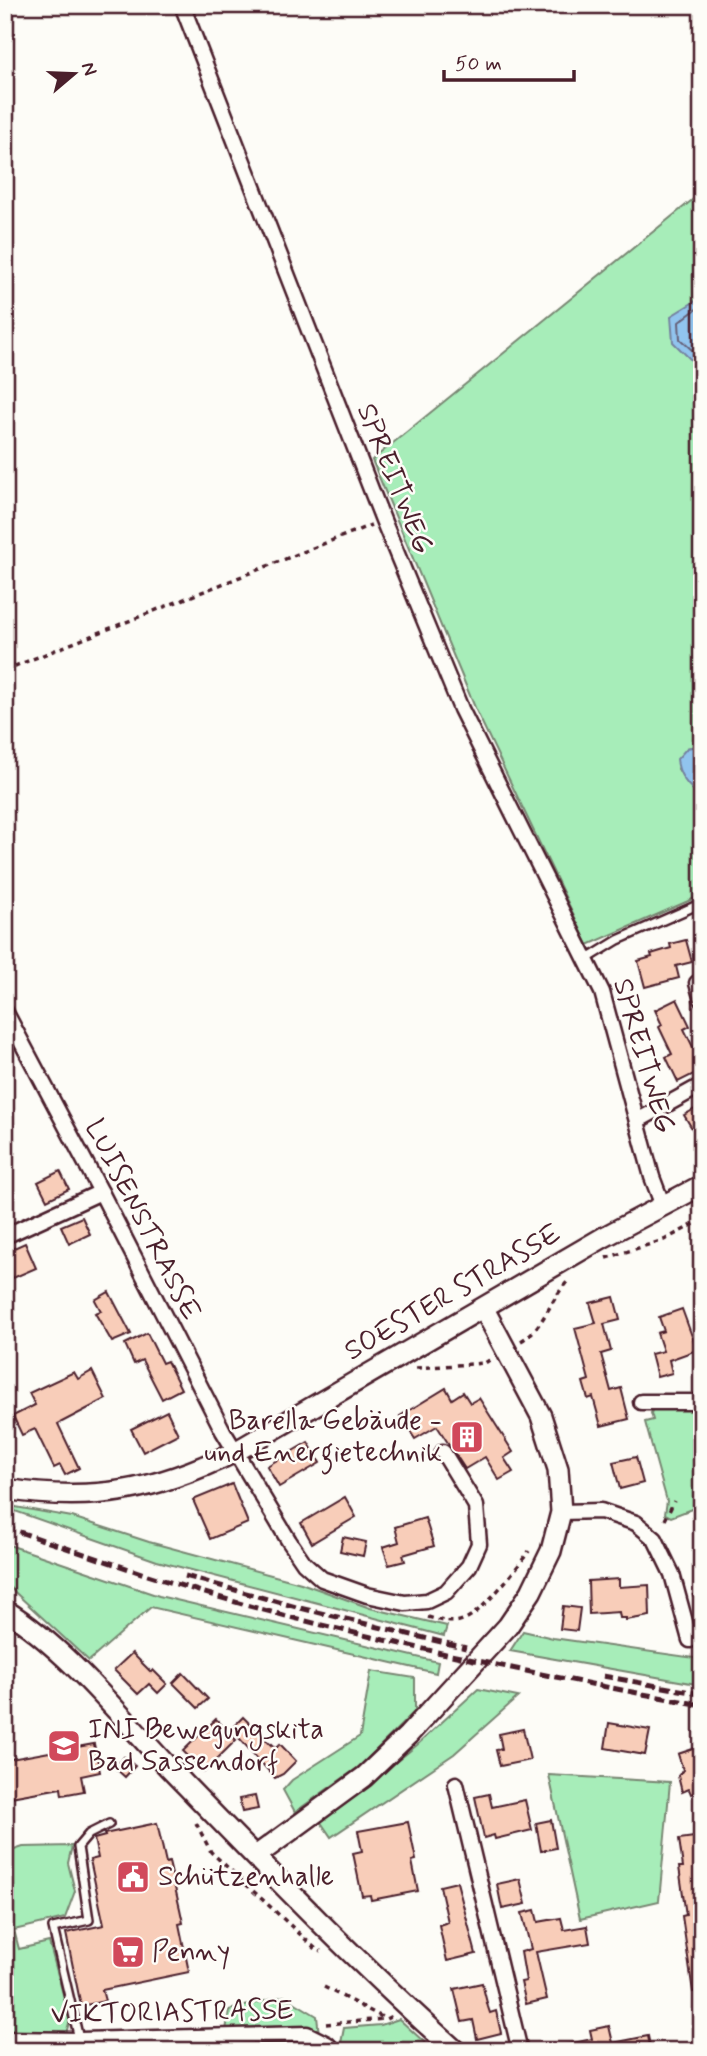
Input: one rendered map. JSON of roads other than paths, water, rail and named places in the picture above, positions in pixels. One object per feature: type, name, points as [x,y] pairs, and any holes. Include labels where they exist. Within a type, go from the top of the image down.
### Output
[{"type":"street","name":"SPREITWEG","points":[[181,5],[383,520],[461,709],[601,992],[652,1177],[663,1206]]},
{"type":"street","points":[[697,983],[702,1000]]},
{"type":"street","name":"LUISENSTRASSE","points":[[5,1011],[235,1452]]},
{"type":"street","points":[[637,1121],[702,1085]]},
{"type":"street","name":"SOESTER STRASSE","points":[[5,1489],[69,1495],[111,1493],[158,1484],[202,1468],[235,1452],[484,1309],[604,1237],[702,1185]]},
{"type":"street","points":[[5,1236],[101,1192]]},
{"type":"street","points":[[256,1856],[364,1777],[408,1735],[508,1626],[531,1592],[551,1551],[561,1512],[558,1469],[541,1416],[484,1309]]},
{"type":"street","points":[[642,1402],[699,1402],[702,1398]]},
{"type":"street","points":[[235,1452],[304,1563],[322,1579],[367,1595],[405,1603],[427,1601],[446,1592],[469,1566],[479,1544],[476,1506],[443,1452]]},
{"type":"street","points":[[561,1512],[601,1511],[636,1523],[655,1539],[673,1574],[690,1640]]},
{"type":"street","points":[[5,1610],[73,1667],[256,1856],[407,2007],[456,2051]]},
{"type":"street","points":[[456,1784],[520,2051]]},
{"type":"street","name":"VIKTORIASTRASSE","points":[[5,2039],[80,2040],[307,2034],[327,2044],[334,2051]]},
{"type":"lane","name":"SPREITWEG","points":[[587,959],[618,940],[702,902]]},
{"type":"lane","points":[[80,2040],[53,1928],[89,1920],[78,1847],[89,1834],[109,1824]]},
{"type":"water","points":[[702,297],[702,353],[692,361],[673,342],[671,316]]},
{"type":"water","points":[[702,745],[702,797],[685,781],[677,759],[687,748]]},
{"type":"railway","points":[[5,1527],[187,1588],[298,1619],[499,1665],[702,1705]]},
{"type":"railway","points":[[185,1576],[300,1608],[466,1648]]},
{"type":"railway","points":[[603,1676],[702,1694]]},
{"type":"place","name":"Barella Gebäude - und Energietechnik","points":[[467,1437]]},
{"type":"place","name":"INI Bewegungskita Bad Sassendorf","points":[[64,1746]]},
{"type":"place","name":"Schützenhalle","points":[[133,1877]]},
{"type":"place","name":"Penny","points":[[128,1952]]}]
